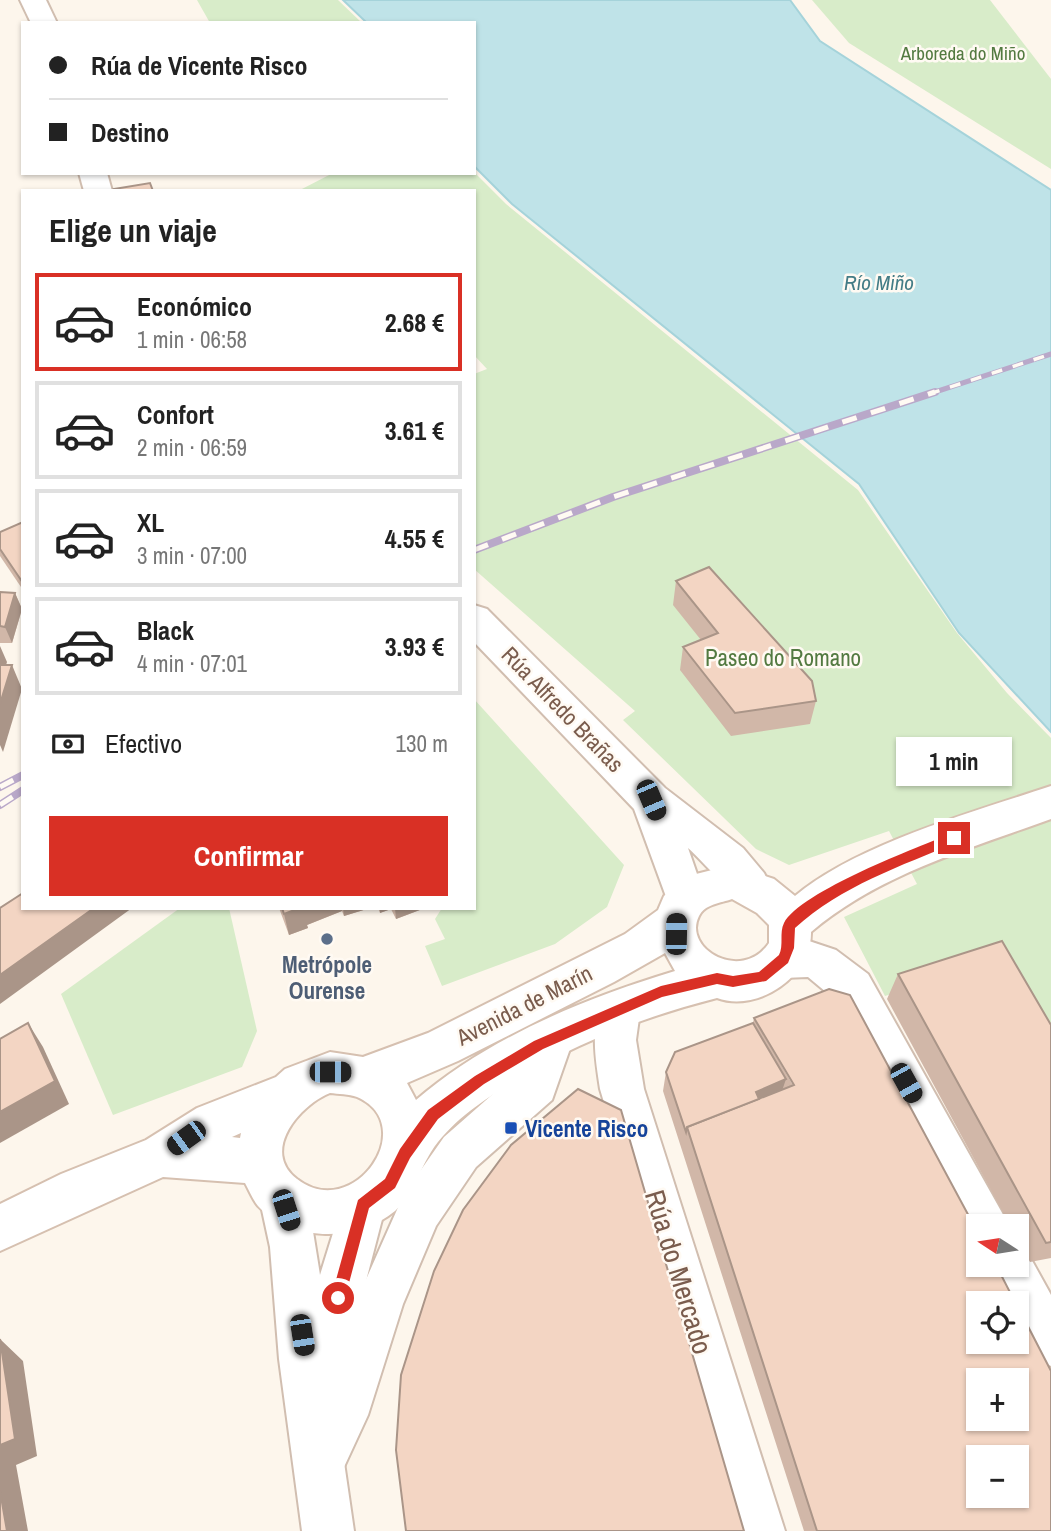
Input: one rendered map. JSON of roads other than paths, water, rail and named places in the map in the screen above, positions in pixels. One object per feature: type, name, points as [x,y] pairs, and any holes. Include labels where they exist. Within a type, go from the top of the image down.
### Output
[{"type":"street","points":[[33,0],[43,21]]},
{"type":"street","name":"Rúa Alfredo Brañas","points":[[476,621],[651,800],[704,838],[729,860],[774,917]]},
{"type":"street","name":"Rúa Alfredo Brañas","points":[[651,800],[681,910]]},
{"type":"street","points":[[774,917],[810,906],[847,884],[913,854],[1051,802]]},
{"type":"street","points":[[774,917],[774,969],[750,980],[717,979],[689,962],[678,942],[681,910],[698,890],[714,883],[774,917],[795,956],[809,957],[827,966],[853,988],[980,1214]]},
{"type":"street","name":"Avenida de Marín","points":[[365,1077],[399,1068],[641,947],[681,910]]},
{"type":"street","name":"Avenida de Marín","points":[[420,1169],[460,1152],[536,1085],[551,1040],[661,991],[717,979]]},
{"type":"street","name":"Rúa do Mercado","points":[[618,1011],[614,1040],[622,1089],[759,1531]]},
{"type":"street","points":[[0,1228],[77,1190],[162,1155],[213,1123],[282,1096],[312,1076],[330,1072],[365,1077],[382,1086],[403,1115],[420,1169],[400,1250],[343,1415],[320,1462]]},
{"type":"street","points":[[282,1096],[270,1110],[262,1128],[272,1180],[291,1223],[302,1335],[328,1531]]},
{"type":"street","points":[[162,1155],[220,1157],[272,1180],[299,1207],[320,1212],[342,1211],[370,1200],[420,1169]]},
{"type":"street","points":[[320,1462],[333,1325],[343,1270],[370,1200]]},
{"type":"street","points":[[1015,1278],[1051,1342]]},
{"type":"water","name":"Río Miño","points":[[343,0],[790,0],[820,41],[1051,190],[1051,732],[959,633],[859,484],[512,204],[476,168],[476,21],[365,21]]},
{"type":"railway","points":[[929,394],[1051,354]]},
{"type":"railway","points":[[476,549],[613,497],[935,392]]},
{"type":"railway","points":[[0,787],[21,776]]},
{"type":"railway","points":[[0,805],[21,791]]},
{"type":"place","name":"Metrópole Ourense","points":[[327,939]]},
{"type":"place","name":"Vicente Risco","points":[[511,1128]]},
{"type":"park label","name":"Arboreda do Miño","points":[[963,53]]},
{"type":"park label","name":"Paseo do Romano","points":[[783,657]]}]
